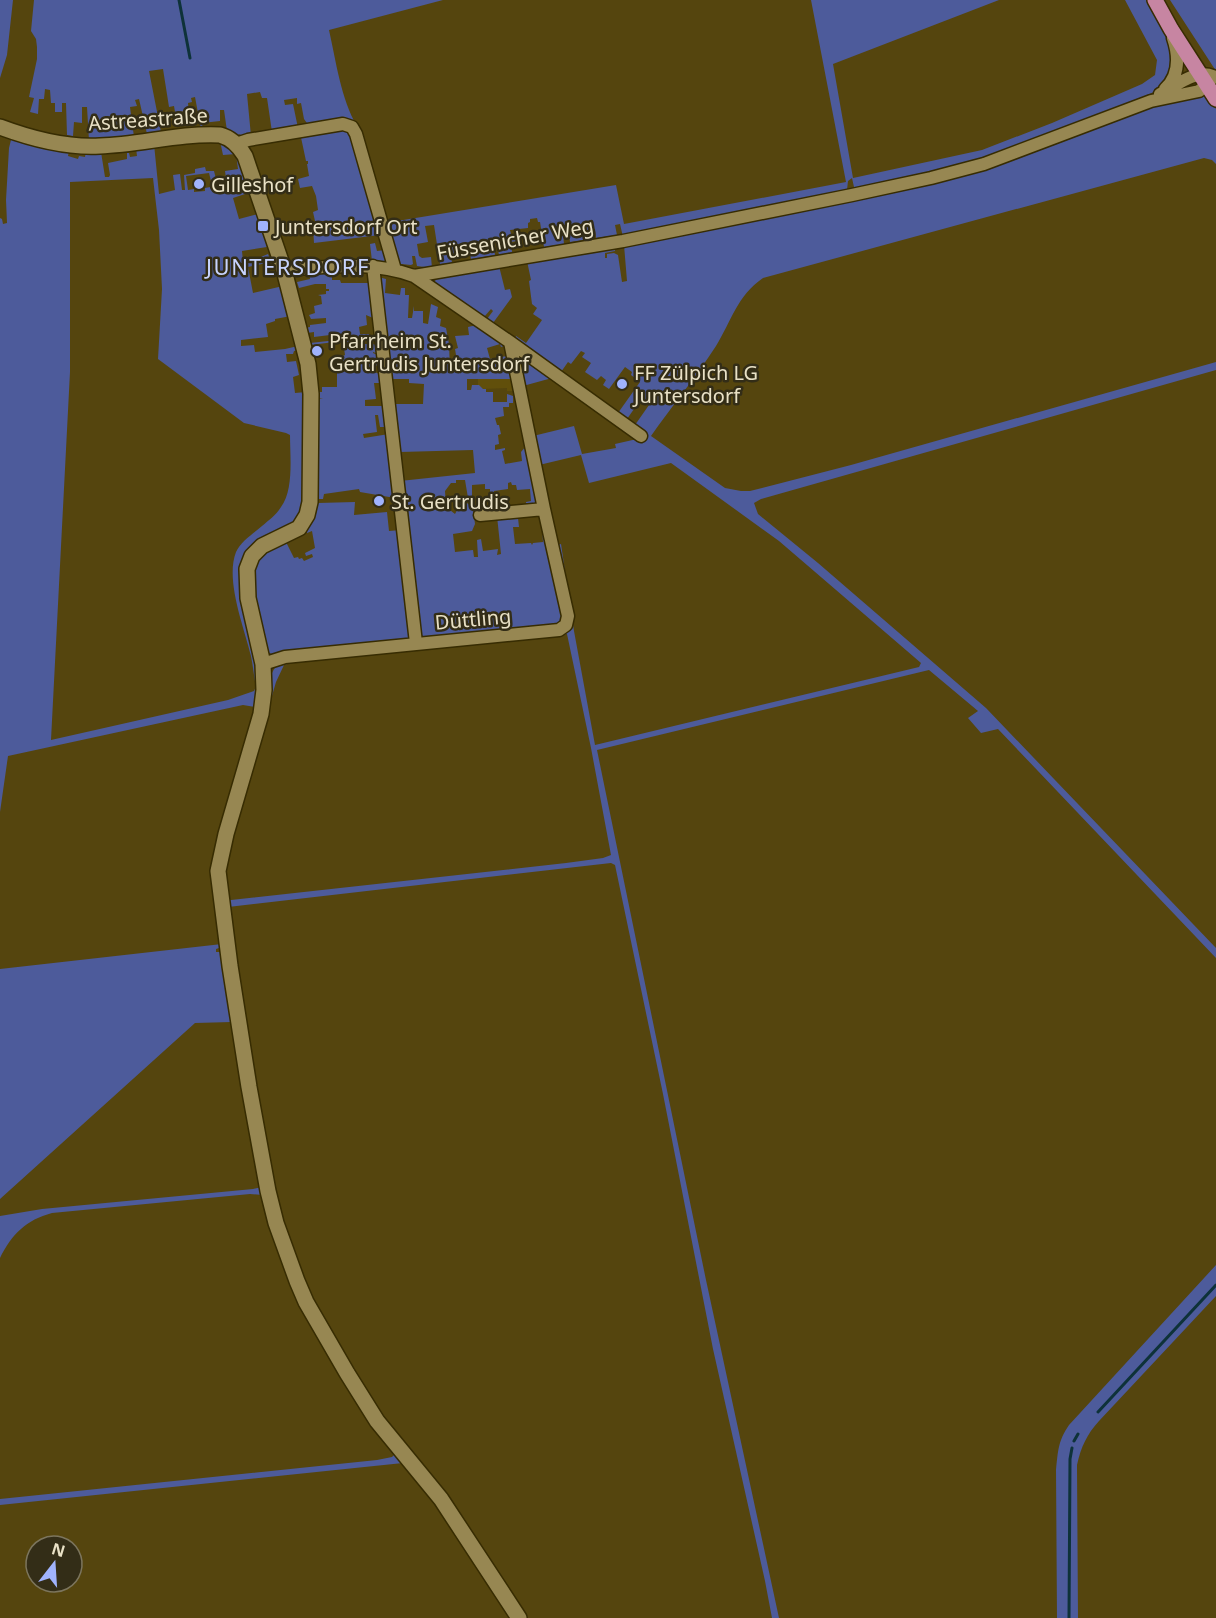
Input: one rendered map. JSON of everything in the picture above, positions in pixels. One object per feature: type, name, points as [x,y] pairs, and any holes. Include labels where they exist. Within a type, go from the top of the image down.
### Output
[{"type":"main road","points":[[1155,0],[1171,29],[1209,79]]},
{"type":"main road","points":[[1163,0],[1209,79],[1216,99]]},
{"type":"street","points":[[1156,97],[1172,82],[1176,67],[1177,49],[1171,29]]},
{"type":"street","name":"Füssenicher Weg","points":[[414,276],[623,241],[931,178],[984,164],[1156,97],[1195,92],[1209,79]]},
{"type":"street","points":[[395,270],[356,134],[352,127],[343,124],[236,144],[245,156],[284,270],[304,347],[310,381],[310,502],[307,515],[299,528],[262,546],[252,556],[249,563],[246,578],[248,598],[263,664],[264,690],[261,714],[224,842],[218,871],[249,1087],[273,1215],[288,1259],[306,1302],[363,1401],[441,1499],[519,1618]]},
{"type":"street","name":"Astreastraße","points":[[0,127],[33,139],[87,146],[211,135],[224,136],[236,144]]},
{"type":"street","points":[[284,270],[373,266],[414,276],[641,436]]},
{"type":"street","points":[[373,266],[416,644]]},
{"type":"street","name":"Düttling","points":[[263,664],[285,657],[559,630],[564,627],[568,616],[510,342]]},
{"type":"street","points":[[480,515],[544,509]]},
{"type":"shaded area","points":[[0,0],[13,0],[7,55],[0,78]]},
{"type":"shaded area","points":[[34,0],[443,0],[329,30],[343,92],[357,126],[385,223],[616,185],[624,224],[846,182],[811,0],[999,0],[833,64],[853,178],[982,150],[1142,84],[1155,75],[1157,60],[1125,0],[1146,0],[1171,44],[1173,68],[1160,89],[1124,106],[967,165],[857,189],[854,187],[852,178],[848,181],[847,190],[844,192],[623,237],[620,224],[615,225],[617,235],[596,238],[595,229],[589,229],[590,239],[570,242],[569,233],[563,234],[564,244],[544,247],[540,222],[537,218],[530,219],[528,228],[510,230],[512,238],[516,238],[517,241],[511,242],[512,252],[499,255],[496,239],[493,240],[495,255],[471,259],[468,244],[464,244],[465,251],[451,254],[452,263],[440,264],[434,225],[425,226],[428,242],[417,244],[419,256],[431,257],[432,268],[417,266],[415,256],[412,256],[413,264],[411,265],[372,261],[370,244],[375,243],[377,251],[385,250],[380,235],[314,243],[313,227],[329,225],[328,221],[315,221],[313,212],[318,210],[312,186],[300,188],[298,179],[309,176],[308,161],[306,161],[299,128],[309,126],[304,119],[301,103],[297,104],[297,98],[284,100],[285,105],[293,104],[298,128],[272,132],[267,98],[262,98],[260,92],[247,94],[251,136],[242,138],[239,134],[237,137],[227,131],[224,110],[220,110],[220,121],[202,123],[203,129],[201,129],[195,97],[191,98],[192,102],[188,103],[189,113],[187,111],[175,112],[174,106],[169,107],[163,69],[149,71],[161,132],[147,134],[139,99],[135,100],[137,106],[130,107],[134,137],[89,141],[87,107],[82,107],[82,123],[74,122],[73,136],[67,135],[66,103],[62,103],[62,112],[55,112],[55,103],[51,103],[50,90],[45,89],[44,99],[39,99],[38,114],[30,112],[34,98],[29,97],[37,59],[36,39],[31,31]]},
{"type":"shaded area","points":[[1170,0],[1216,0],[1216,71]]},
{"type":"shaded area","points":[[1204,96],[1216,109],[1216,164],[1204,158],[763,278],[741,301],[716,346],[651,436],[725,488],[750,491],[851,465],[1216,362],[1216,370],[761,499],[754,503],[758,514],[986,708],[1216,948],[1216,958],[998,729],[981,733],[968,718],[978,711],[929,670],[597,750],[706,1280],[779,1618],[772,1618],[713,1349],[615,865],[611,863],[228,907],[248,1052],[269,1174],[284,1233],[301,1278],[361,1386],[384,1420],[447,1497],[526,1618],[521,1618],[445,1501],[369,1404],[310,1304],[299,1281],[277,1218],[269,1188],[246,1053],[222,878],[225,847],[260,725],[270,677],[277,665],[287,659],[562,631],[568,627],[571,619],[554,539],[557,545],[561,544],[595,745],[919,667],[921,663],[779,541],[671,463],[589,483],[581,455],[539,465],[533,436],[574,426],[582,454],[616,448],[615,444],[639,440],[644,432],[635,425],[649,405],[641,399],[627,419],[618,413],[640,382],[625,367],[609,389],[603,385],[606,380],[601,376],[597,380],[585,372],[591,363],[582,357],[585,353],[581,351],[571,364],[568,362],[561,372],[515,339],[516,336],[526,343],[542,320],[533,314],[537,308],[532,304],[527,261],[615,247],[615,251],[605,253],[605,258],[607,254],[618,255],[622,282],[627,281],[624,245],[954,176],[1029,154],[1125,117],[1173,102]],"holes":[[[567,634],[611,855],[566,863],[231,900],[226,898],[224,879],[228,849],[276,682],[284,665],[294,662]]]},
{"type":"shaded area","points":[[11,140],[69,151],[68,156],[78,159],[79,156],[85,157],[86,150],[101,152],[105,177],[110,175],[108,163],[127,159],[127,153],[130,157],[137,156],[136,148],[126,150],[126,148],[154,144],[159,194],[175,190],[173,175],[180,174],[182,190],[185,190],[184,175],[195,173],[195,169],[205,167],[206,171],[214,171],[216,179],[226,178],[225,171],[238,169],[236,156],[241,163],[251,192],[233,198],[239,219],[258,214],[267,247],[242,251],[243,261],[268,254],[270,259],[274,258],[275,261],[248,267],[253,293],[283,286],[291,316],[275,319],[266,324],[268,337],[241,340],[241,346],[254,345],[255,352],[298,346],[299,350],[294,351],[293,354],[286,354],[287,362],[296,361],[299,375],[293,377],[295,393],[306,392],[303,428],[306,428],[306,433],[308,433],[307,495],[302,518],[295,526],[263,541],[250,553],[245,562],[243,581],[261,669],[262,684],[256,694],[255,707],[243,705],[8,756],[0,812],[0,218],[3,224],[7,223],[6,200]],"holes":[[[209,173],[211,181],[220,180],[221,185],[205,188],[205,191],[188,190],[186,176]],[[153,178],[162,289],[158,359],[244,423],[290,435],[290,482],[285,500],[275,515],[241,544],[233,563],[234,590],[251,656],[256,687],[254,691],[228,700],[51,740],[70,372],[70,182]]]},
{"type":"shaded area","points":[[220,141],[227,146],[235,154],[223,155]]},
{"type":"shaded area","points":[[499,266],[505,290],[510,289],[512,297],[493,323],[487,319],[493,311],[491,309],[484,317],[435,282],[436,277]]},
{"type":"shaded area","points":[[309,273],[332,273],[332,280],[340,280],[341,283],[371,283],[373,318],[366,315],[367,325],[359,327],[360,334],[369,334],[370,339],[362,339],[362,344],[378,345],[379,354],[373,353],[380,356],[381,367],[375,365],[372,371],[382,375],[383,383],[374,383],[376,399],[365,400],[365,406],[386,406],[386,427],[380,427],[378,415],[375,415],[377,432],[363,434],[364,438],[389,434],[395,498],[360,492],[359,489],[324,494],[323,499],[319,499],[317,483],[318,399],[323,399],[318,398],[318,392],[322,392],[322,387],[337,387],[337,359],[345,355],[343,341],[310,345],[310,343],[337,340],[337,337],[330,337],[330,335],[314,337],[314,332],[307,333],[305,328],[326,323],[326,318],[311,319],[309,315],[315,313],[314,306],[322,304],[321,296],[318,295],[326,294],[329,289],[326,289],[326,284],[299,288],[297,282],[310,279]]},
{"type":"shaded area","points":[[378,277],[386,279],[385,293],[400,295],[401,288],[405,288],[405,295],[409,295],[408,318],[412,318],[414,306],[414,311],[423,311],[423,323],[428,324],[431,304],[438,307],[436,317],[441,319],[440,326],[446,328],[450,370],[455,370],[454,362],[457,361],[455,349],[458,348],[455,336],[469,335],[468,327],[477,325],[506,345],[501,347],[500,344],[487,348],[490,359],[507,356],[513,379],[467,379],[467,390],[471,390],[472,385],[479,385],[486,389],[486,392],[493,392],[493,402],[507,402],[507,394],[513,396],[513,403],[509,403],[509,407],[503,407],[504,416],[495,418],[501,434],[498,435],[499,444],[495,445],[495,450],[505,448],[502,451],[505,464],[522,461],[521,452],[526,446],[538,498],[532,506],[526,506],[526,502],[531,501],[530,489],[517,490],[516,485],[512,485],[511,482],[508,483],[508,489],[494,491],[494,494],[490,494],[490,489],[485,489],[485,484],[472,485],[472,502],[468,498],[465,480],[456,480],[456,483],[451,483],[445,491],[446,507],[455,514],[461,503],[459,501],[473,508],[475,524],[472,531],[453,534],[455,552],[473,550],[474,557],[478,557],[477,540],[481,539],[483,551],[498,549],[497,555],[501,554],[497,516],[531,513],[532,516],[518,518],[519,527],[513,527],[515,544],[531,543],[532,545],[543,542],[542,528],[565,613],[560,627],[419,638],[400,481],[475,473],[473,450],[400,452],[394,404],[423,404],[424,384],[409,383],[409,379],[391,379]]},
{"type":"shaded area","points":[[525,359],[552,378],[523,386],[518,365],[521,360]]},
{"type":"shaded area","points":[[478,379],[513,379],[516,391],[507,391],[507,388],[483,389],[478,385]]},
{"type":"shaded area","points":[[355,502],[354,515],[387,512],[389,531],[401,530],[413,629],[409,640],[274,655],[265,651],[250,585],[256,556],[286,542],[294,558],[302,558],[304,561],[313,557],[312,554],[306,556],[305,553],[315,548],[312,531],[307,533],[306,527],[316,514],[318,503]]},
{"type":"shaded area","points":[[255,707],[258,712],[216,867],[225,945],[216,949],[216,952],[223,952],[227,956],[225,972],[231,988],[264,1186],[262,1187],[250,1130],[232,1022],[195,1023],[0,1199],[0,969],[222,944],[214,884],[216,848]]},
{"type":"shaded area","points":[[262,1187],[300,1296],[363,1406],[397,1451],[400,1460],[410,1465],[436,1498],[516,1618],[512,1618],[441,1508],[403,1463],[0,1505],[0,1499],[377,1460],[394,1455],[392,1449],[359,1406],[297,1299],[263,1195],[250,1194],[52,1213],[21,1229],[0,1258],[0,1216],[42,1209]]},
{"type":"shaded area","points":[[1216,1265],[1216,1296],[1099,1421],[1080,1452],[1077,1465],[1078,1618],[1057,1618],[1056,1470],[1063,1436],[1069,1425]]},
{"type":"waterway","points":[[179,0],[190,58]]},
{"type":"waterway","points":[[1098,1412],[1216,1285]]},
{"type":"waterway","points":[[1074,1441],[1078,1434]]},
{"type":"waterway","points":[[1069,1618],[1070,1459],[1072,1448]]},
{"type":"place","name":"Gilleshof","points":[[199,184]]},
{"type":"place","name":"Juntersdorf Ort","points":[[263,226]]},
{"type":"place","name":"Pfarrheim St. Gertrudis Juntersdorf","points":[[317,351]]},
{"type":"place","name":"FF Zülpich LG Juntersdorf","points":[[622,384]]},
{"type":"place","name":"St. Gertrudis","points":[[379,501]]},
{"type":"district","name":"JUNTERSDORF","points":[[288,266]]}]
